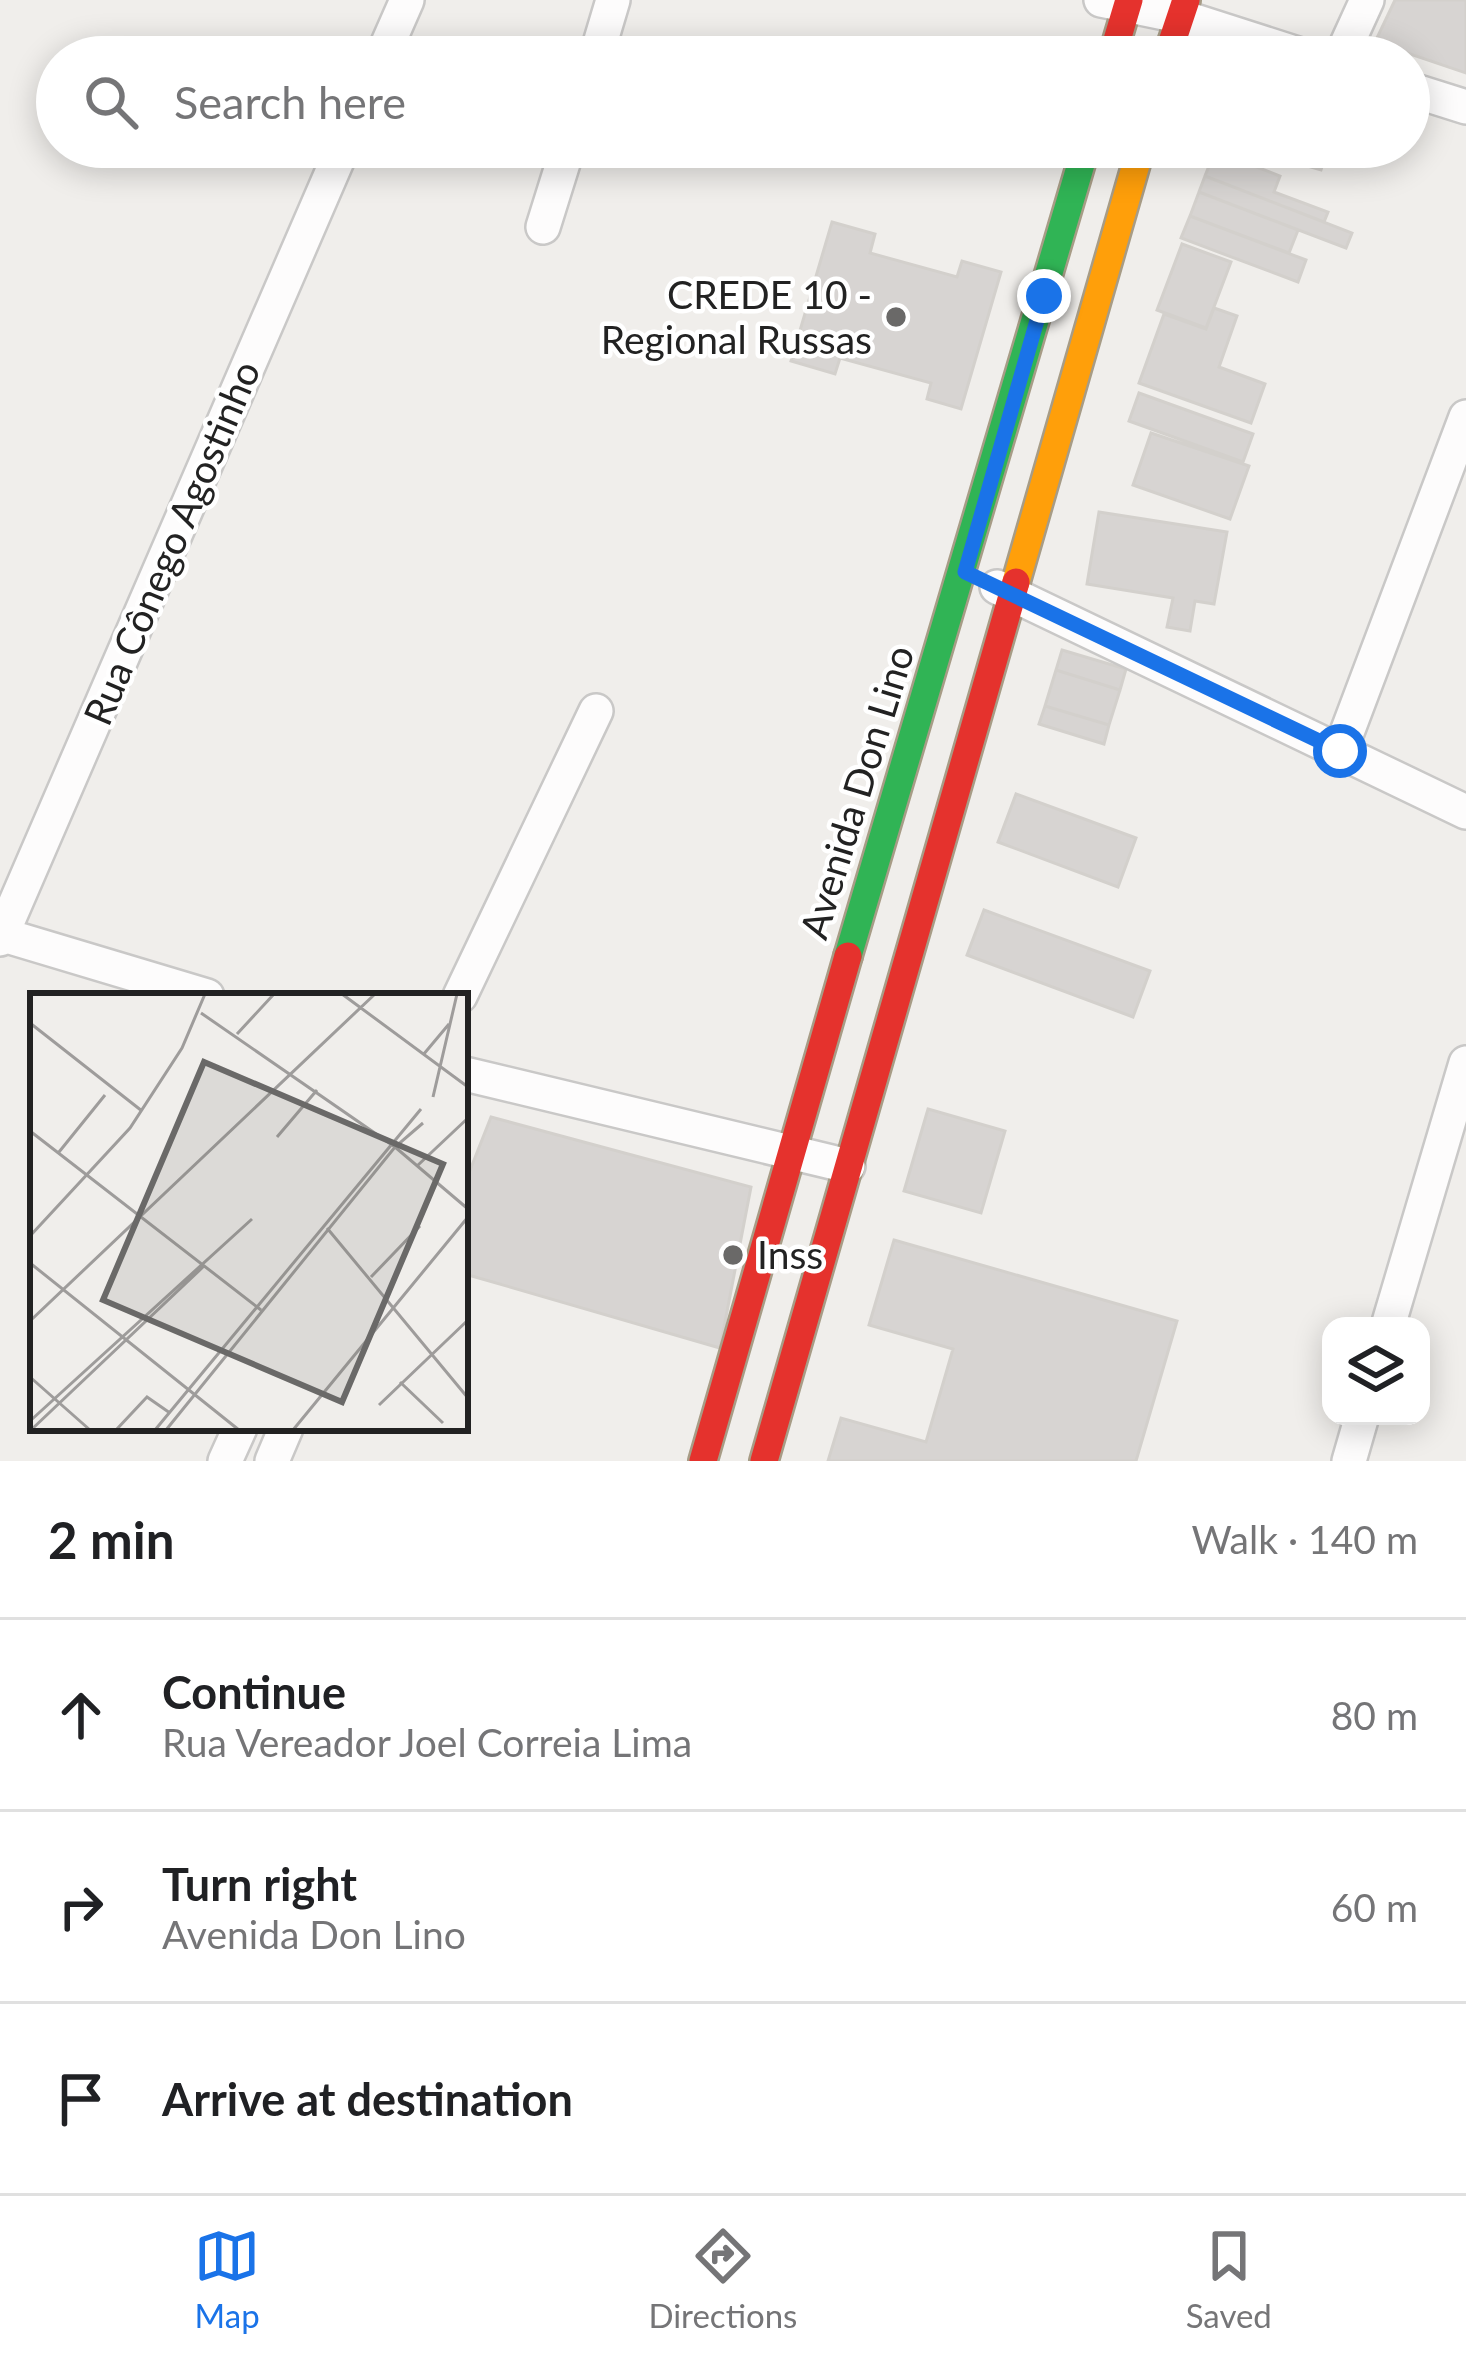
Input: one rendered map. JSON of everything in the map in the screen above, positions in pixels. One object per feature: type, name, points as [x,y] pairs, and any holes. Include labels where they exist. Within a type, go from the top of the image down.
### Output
[{"type":"main road","points":[[1115,36],[1119,2]]},
{"type":"main road","name":"Avenida Don Lino","points":[[703,1461],[745,1443],[848,1166],[901,878],[965,572],[1080,168]]},
{"type":"main road","name":"Avenida Don Lino","points":[[745,1443],[789,1150],[1012,594],[1135,168]]},
{"type":"main road","points":[[1044,296],[1093,313]]},
{"type":"street","points":[[391,36],[407,0]]},
{"type":"street","points":[[603,36],[614,0]]},
{"type":"street","points":[[1351,36],[1367,0]]},
{"type":"street","points":[[1119,2],[1182,8],[1253,36]]},
{"type":"street","points":[[1430,96],[1466,107]]},
{"type":"street","name":"Rua Cônego Agostinho","points":[[1,936],[334,168]]},
{"type":"street","points":[[543,226],[561,168]]},
{"type":"street","points":[[1340,751],[1466,417]]},
{"type":"street","points":[[965,572],[1466,812]]},
{"type":"street","points":[[461,993],[596,711]]},
{"type":"street","points":[[1,936],[197,993]]},
{"type":"street","points":[[1391,1317],[1466,1063]]},
{"type":"street","points":[[468,1075],[848,1166]]},
{"type":"street","points":[[1348,1461],[1359,1425]]},
{"type":"street","points":[[225,1461],[239,1431]]},
{"type":"street","points":[[272,1461],[285,1431]]},
{"type":"building","points":[[1395,0],[1466,0],[1466,73],[1430,61],[1430,36],[1378,36]]},
{"type":"building","points":[[1395,0],[1466,0],[1466,73],[1430,61],[1430,36],[1378,36]]},
{"type":"building","points":[[1208,168],[1259,168],[1280,176],[1274,192],[1328,212],[1324,222],[1205,176]]},
{"type":"building","points":[[1205,176],[1352,233],[1346,248],[1199,192]]},
{"type":"building","points":[[1199,192],[1298,230],[1289,253],[1190,216]]},
{"type":"building","points":[[1190,216],[1306,260],[1298,282],[1181,238]]},
{"type":"building","name":"CREDE 10 - Regional Russas","points":[[832,222],[875,234],[870,253],[957,277],[962,261],[1001,272],[961,409],[927,399],[931,383],[840,358],[835,374],[791,361]]},
{"type":"building","points":[[1182,244],[1231,262],[1206,328],[1157,310]]},
{"type":"building","points":[[1214,308],[1237,316],[1219,367],[1265,384],[1251,423],[1139,383],[1164,314],[1206,329]]},
{"type":"building","points":[[1139,393],[1253,434],[1243,462],[1129,421]]},
{"type":"building","points":[[1151,433],[1249,466],[1230,519],[1133,485]]},
{"type":"building","points":[[1099,512],[1227,532],[1214,604],[1195,601],[1190,631],[1167,627],[1173,598],[1087,584]]},
{"type":"building","points":[[1062,650],[1126,669],[1120,690],[1056,670]]},
{"type":"building","points":[[1056,670],[1120,690],[1109,725],[1045,706]]},
{"type":"building","points":[[1045,706],[1109,725],[1104,744],[1039,724]]},
{"type":"building","points":[[1016,794],[1136,838],[1118,887],[998,842]]},
{"type":"building","points":[[984,910],[1150,971],[1133,1017],[967,955]]},
{"type":"building","points":[[928,1109],[1005,1131],[981,1213],[904,1191]]},
{"type":"building","points":[[491,1117],[751,1187],[720,1348],[468,1275],[468,1175]]},
{"type":"building","points":[[894,1240],[1177,1321],[1136,1461],[828,1461],[841,1418],[926,1442],[953,1349],[869,1325]]},
{"type":"traffic: fast","points":[[848,956],[1080,168]]},
{"type":"traffic: slow","points":[[1016,582],[1135,168]]},
{"type":"traffic: jam","points":[[1118,36],[1129,0]]},
{"type":"traffic: jam","points":[[1174,36],[1186,0]]},
{"type":"traffic: jam","points":[[764,1461],[1016,582]]},
{"type":"traffic: jam","points":[[703,1461],[848,956]]},
{"type":"place","name":"CREDE 10 - Regional Russas","points":[[896,317]]},
{"type":"place","name":"Inss","points":[[733,1255]]},
{"type":"route","points":[[1044,296],[965,572],[1340,751]]}]
